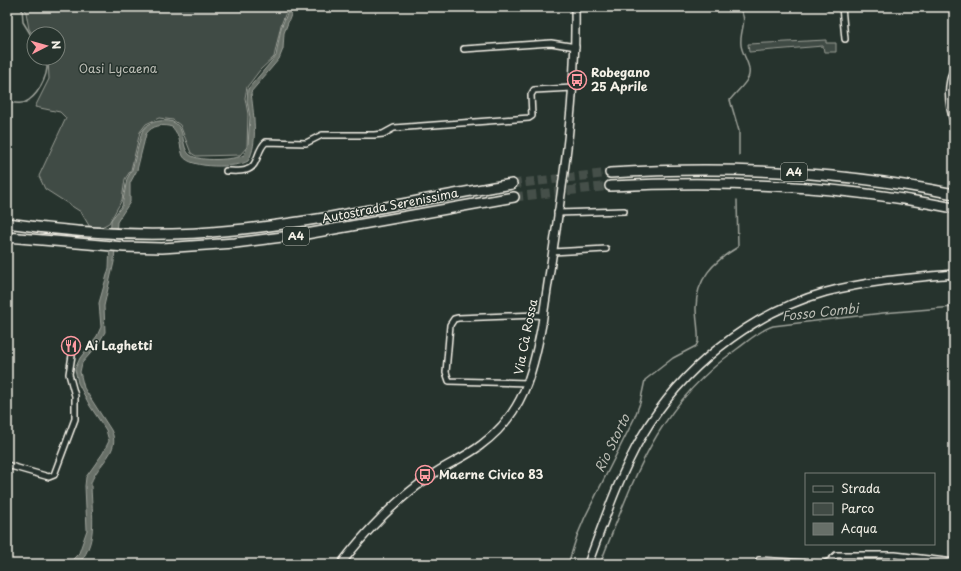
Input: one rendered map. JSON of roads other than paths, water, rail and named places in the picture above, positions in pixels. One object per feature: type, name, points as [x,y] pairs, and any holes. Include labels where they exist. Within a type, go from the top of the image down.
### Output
[{"type":"highway","name":"A4","points":[[610,173],[693,169],[807,173],[896,184],[954,194]]},
{"type":"highway","name":"A4","points":[[610,186],[692,183],[773,185],[862,192],[954,208]]},
{"type":"highway","name":"Autostrada Serenissima","points":[[7,223],[62,230],[124,234],[197,233],[268,226],[512,184]]},
{"type":"highway","name":"Autostrada Serenissima","points":[[7,237],[124,247],[199,246],[270,240],[514,197]]},
{"type":"main road","name":"Via Cà Rossa","points":[[341,564],[369,532],[407,494],[433,474],[480,446],[502,427],[520,402],[528,383],[537,350],[543,316],[573,88],[576,47],[575,7]]},
{"type":"main road","points":[[588,564],[624,470],[642,435],[671,394],[713,353],[736,335],[778,311],[824,293],[885,280],[954,274]]},
{"type":"street","points":[[842,7],[844,39]]},
{"type":"street","points":[[464,49],[551,43],[576,47]]},
{"type":"street","points":[[954,68],[949,97],[954,124]]},
{"type":"street","points":[[226,171],[245,171],[250,168],[254,164],[259,150],[266,142],[306,143],[322,135],[383,134],[394,128],[529,118],[532,116],[531,95],[534,90],[573,88]]},
{"type":"street","points":[[557,213],[624,211]]},
{"type":"street","points":[[552,252],[606,250]]},
{"type":"street","points":[[528,383],[449,381],[446,372],[450,325],[454,318],[543,316]]},
{"type":"street","points":[[7,465],[48,477],[54,475],[75,419],[76,396],[69,374],[73,349]]},
{"type":"street","points":[[759,560],[823,564],[830,561],[836,555],[859,555],[896,556],[954,562]]},
{"type":"water","points":[[290,7],[294,7],[284,33],[283,49],[279,59],[251,92],[254,117],[254,136],[251,154],[248,161],[225,166],[195,163],[187,160],[183,156],[178,137],[172,127],[154,127],[146,134],[137,170],[130,183],[130,202],[117,222],[114,262],[104,306],[105,332],[97,346],[82,363],[80,372],[84,388],[111,430],[114,438],[113,444],[111,451],[91,483],[93,524],[90,544],[80,562],[77,564],[68,564],[79,553],[87,530],[86,477],[103,453],[109,441],[106,430],[90,406],[78,383],[75,369],[80,358],[97,336],[101,327],[99,303],[109,268],[111,220],[122,206],[127,179],[132,170],[142,132],[145,127],[151,123],[169,121],[175,123],[179,127],[186,151],[190,155],[201,159],[217,160],[244,155],[248,145],[250,117],[247,101],[248,89],[276,56],[281,28]]},
{"type":"waterway","points":[[22,7],[23,22],[26,27]]},
{"type":"waterway","name":"Rio Storto","points":[[736,7],[743,15],[744,19],[741,45],[749,70],[748,78],[730,100],[739,131],[739,155]]},
{"type":"waterway","points":[[7,102],[24,103],[33,97],[46,75],[47,66]]},
{"type":"waterway","name":"Rio Storto","points":[[568,564],[585,517],[634,419],[640,403],[645,380],[673,358],[696,346],[698,342],[696,308],[699,288],[708,272],[714,265],[721,258],[738,247],[737,200]]},
{"type":"waterway","name":"Fosso Combi","points":[[600,564],[637,473],[651,445],[667,419],[686,395],[709,371],[754,336],[773,326],[883,313],[954,307]]},
{"type":"tunnel","points":[[512,184],[610,173]]},
{"type":"tunnel","points":[[514,197],[610,186]]},
{"type":"place","name":"Robegano 25 Aprile","points":[[577,80]]},
{"type":"place","name":"Ai Laghetti","points":[[71,346]]},
{"type":"place","name":"Maerne Civico 83","points":[[425,475]]},
{"type":"park label","name":"Oasi Lycaena","points":[[118,69]]}]
